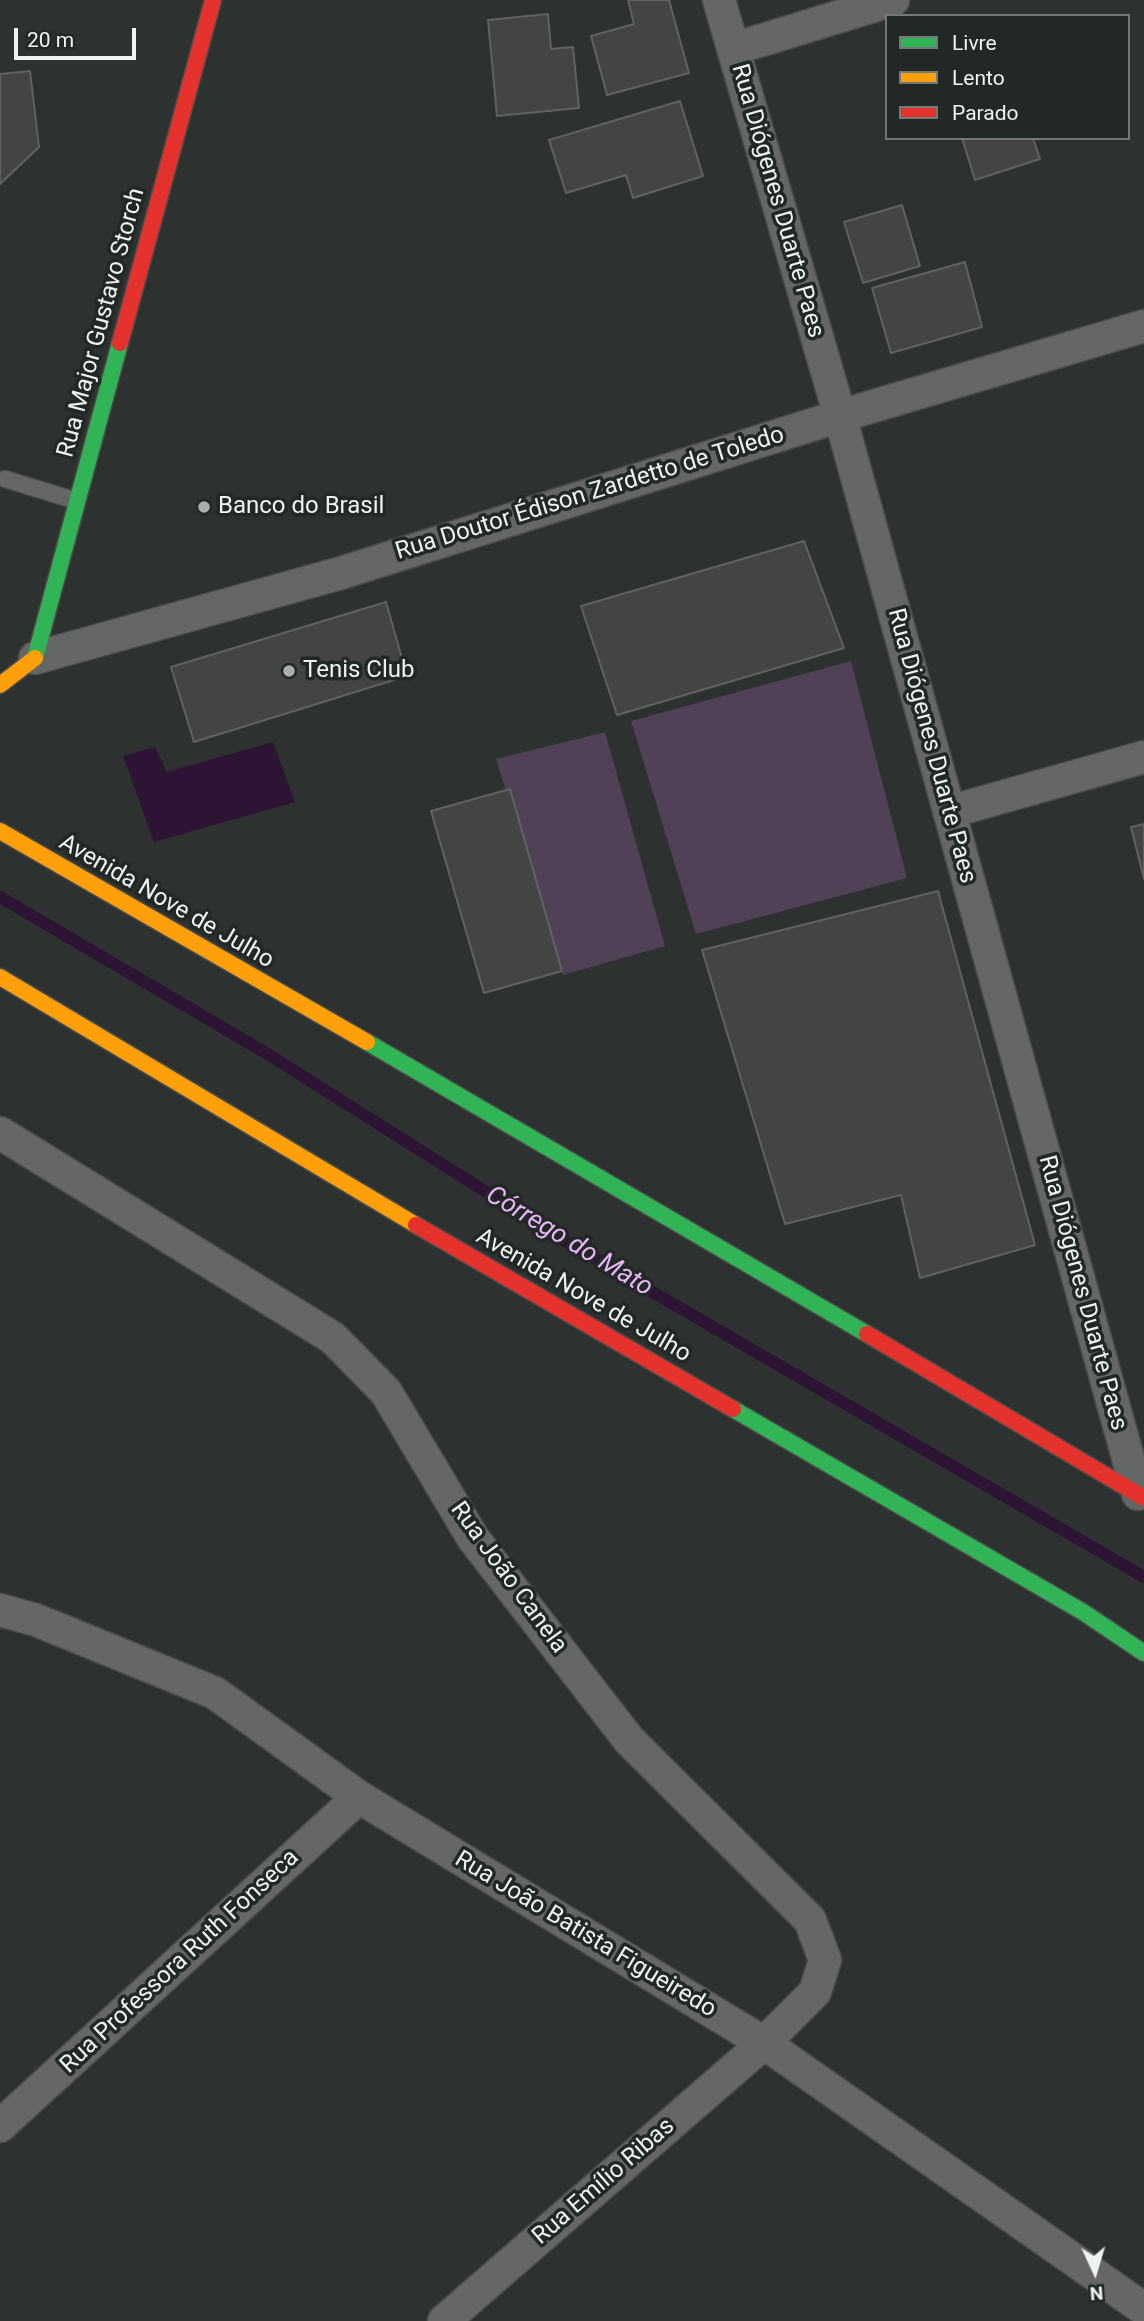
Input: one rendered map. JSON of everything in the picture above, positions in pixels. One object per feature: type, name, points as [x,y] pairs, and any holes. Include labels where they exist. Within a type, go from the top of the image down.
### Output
[{"type":"main road","name":"Rua Major Gustavo Storch","points":[[35,658],[213,0]]},
{"type":"main road","name":"Rua Doutor Édison Zardetto de Toledo","points":[[0,664],[35,658]]},
{"type":"main road","name":"Rua Doutor Édison Zardetto de Toledo","points":[[0,685],[35,658]]},
{"type":"main road","name":"Avenida Nove de Julho","points":[[0,831],[558,1152],[1141,1496]]},
{"type":"main road","name":"Avenida Nove de Julho","points":[[0,977],[477,1261],[1083,1612],[1144,1653]]},
{"type":"street","name":"Rua Diógenes Duarte Paes","points":[[719,0],[840,416],[1141,1496]]},
{"type":"street","points":[[733,49],[893,0]]},
{"type":"street","name":"Rua Doutor Édison Zardetto de Toledo","points":[[35,658],[341,573],[840,416],[1144,326]]},
{"type":"street","points":[[949,812],[1144,757]]},
{"type":"street","name":"Rua João Canela","points":[[0,1133],[333,1338],[386,1392],[473,1538],[629,1740],[810,1920],[825,1960],[815,1992],[764,2043]]},
{"type":"street","name":"Rua João Batista Figueiredo","points":[[0,1610],[36,1620],[215,1693],[359,1797],[764,2043],[1144,2309]]},
{"type":"street","name":"Rua Professora Ruth Fonseca","points":[[0,2126],[359,1797]]},
{"type":"street","name":"Rua Emílio Ribas","points":[[444,2321],[764,2043]]},
{"type":"lane","points":[[5,479],[77,501]]},
{"type":"shaded area","points":[[851,661],[907,878],[696,934],[631,721]]},
{"type":"shaded area","points":[[605,732],[665,946],[563,975],[496,759]]},
{"type":"shaded area","points":[[273,742],[295,802],[154,842],[123,756],[155,747],[167,772]]},
{"type":"building","points":[[628,0],[669,0],[689,73],[607,95],[591,36],[634,24]]},
{"type":"building","points":[[548,14],[551,49],[573,47],[579,108],[497,116],[488,20]]},
{"type":"building","points":[[30,71],[39,147],[0,184],[0,74]]},
{"type":"building","points":[[680,101],[703,176],[633,198],[626,175],[566,193],[549,140]]},
{"type":"building","points":[[963,140],[1034,140],[1040,159],[975,180]]},
{"type":"building","points":[[902,205],[920,266],[863,283],[844,222]]},
{"type":"building","points":[[965,262],[982,327],[891,353],[872,288]]},
{"type":"building","points":[[804,541],[844,648],[617,715],[581,606]]},
{"type":"building","name":"Tenis Club","points":[[386,602],[407,676],[194,742],[171,667]]},
{"type":"building","points":[[510,789],[562,971],[484,993],[431,811]]},
{"type":"building","points":[[1144,824],[1144,879],[1131,827]]},
{"type":"building","points":[[938,891],[1035,1245],[920,1278],[901,1195],[785,1224],[702,950]]},
{"type":"waterway","name":"Córrego do Mato","points":[[0,897],[266,1053],[556,1236],[1144,1577]]},
{"type":"traffic: fast","points":[[35,658],[120,343]]},
{"type":"traffic: fast","points":[[367,1042],[867,1334]]},
{"type":"traffic: fast","points":[[733,1409],[1083,1612],[1144,1653]]},
{"type":"traffic: slow","points":[[0,685],[35,658]]},
{"type":"traffic: slow","points":[[0,831],[367,1042]]},
{"type":"traffic: slow","points":[[0,977],[416,1225]]},
{"type":"traffic: jam","points":[[120,343],[213,0]]},
{"type":"traffic: jam","points":[[416,1225],[733,1409]]},
{"type":"traffic: jam","points":[[867,1334],[1144,1498]]},
{"type":"place","name":"Banco do Brasil","points":[[204,507]]},
{"type":"place","name":"Tenis Club","points":[[289,671]]}]
